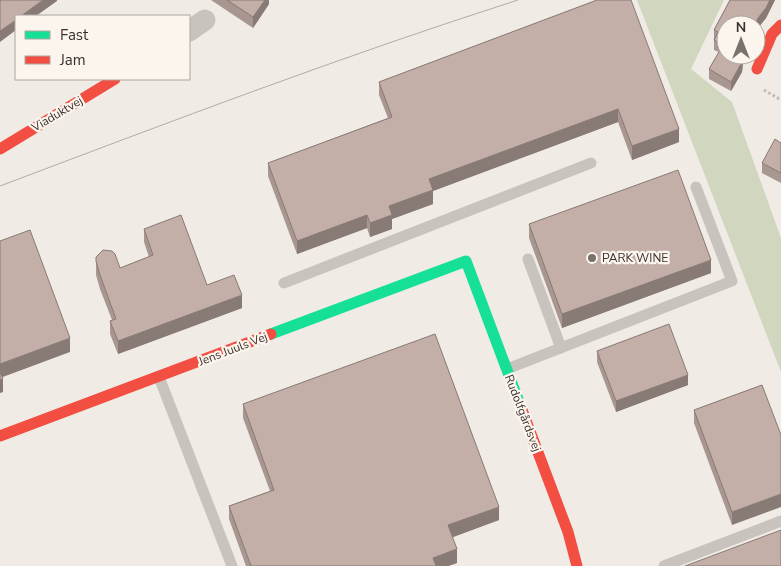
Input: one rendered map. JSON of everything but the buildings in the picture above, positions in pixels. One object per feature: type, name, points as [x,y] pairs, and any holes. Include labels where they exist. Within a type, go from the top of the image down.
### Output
[{"type":"street","points":[[757,69],[772,34],[781,24]]},
{"type":"street","name":"Viaduktvej","points":[[0,149],[113,80]]},
{"type":"street","name":"Rudolfgårdsvej","points":[[466,261],[568,532],[577,566]]},
{"type":"street","name":"Jens Juuls Vej","points":[[0,436],[466,261]]},
{"type":"lane","points":[[284,283],[591,162]]},
{"type":"lane","points":[[507,369],[732,281],[696,187]]},
{"type":"lane","points":[[528,259],[561,348]]},
{"type":"lane","points":[[159,377],[232,566]]},
{"type":"lane","points":[[664,566],[781,521]]},
{"type":"green space","points":[[637,0],[724,0],[691,69],[732,102],[781,238],[781,372]]},
{"type":"tram line","points":[[0,186],[323,66],[518,0]]},
{"type":"traffic: fast","points":[[271,334],[466,261],[522,410]]},
{"type":"traffic: jam","points":[[757,69],[772,34],[781,25]]},
{"type":"traffic: jam","points":[[0,149],[113,80]]},
{"type":"traffic: jam","points":[[0,436],[271,334]]},
{"type":"traffic: jam","points":[[522,410],[568,532],[577,566]]},
{"type":"place","name":"PARK WINE","points":[[592,258]]}]
